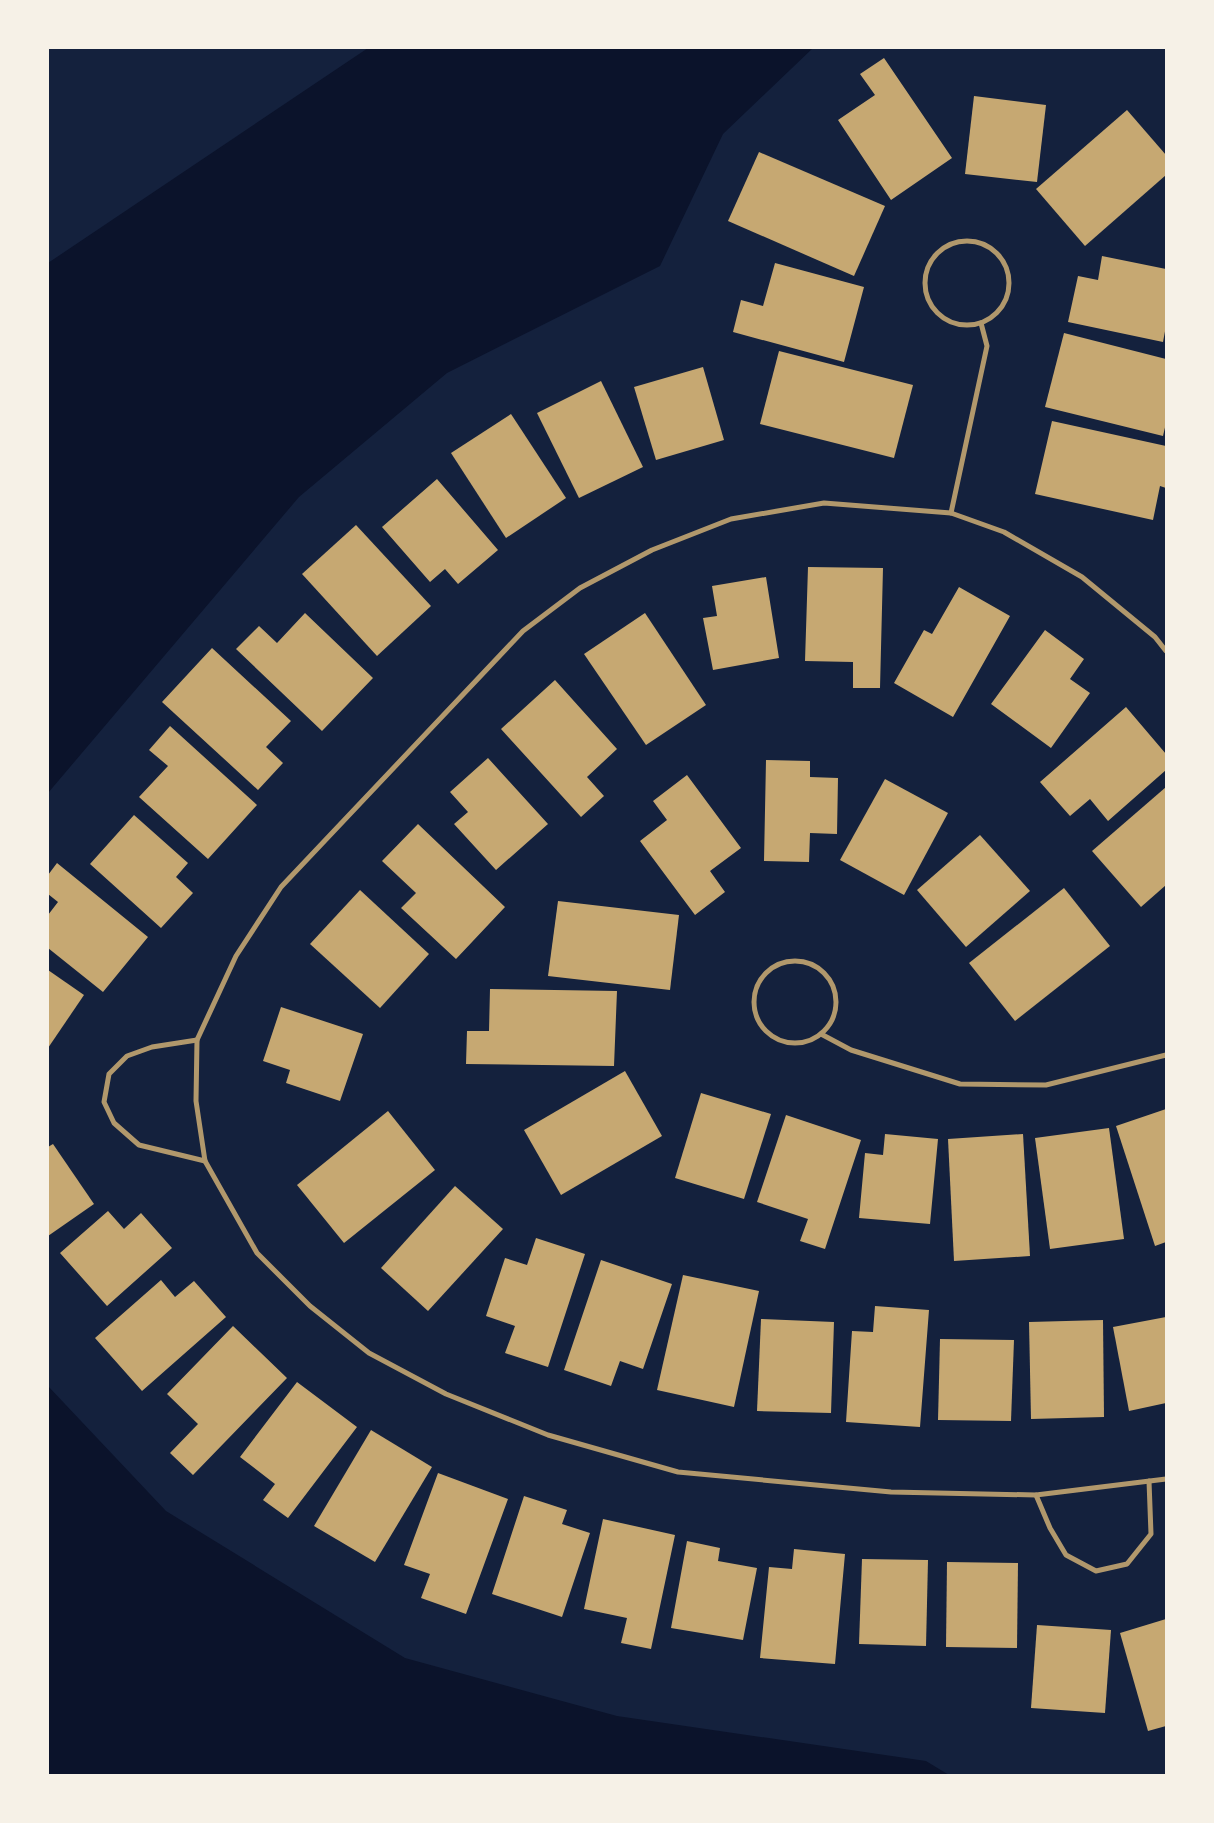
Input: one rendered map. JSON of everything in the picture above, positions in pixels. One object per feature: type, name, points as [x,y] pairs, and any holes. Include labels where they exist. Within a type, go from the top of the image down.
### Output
[{"type":"street","points":[[970,241],[986,245],[999,255],[1008,269],[1010,285],[1006,302],[995,314],[981,323],[965,325],[949,321],[936,311],[927,296],[925,280],[930,264],[940,251],[954,243],[970,241]]},
{"type":"street","points":[[951,513],[987,346],[981,323]]},
{"type":"street","points":[[1166,651],[1155,637],[1082,577],[1004,532],[951,513],[824,503],[730,519],[652,550],[580,588],[524,631],[281,887],[236,956],[197,1040],[196,1101],[205,1161],[257,1253],[310,1306],[369,1353],[446,1394],[548,1435],[678,1472],[891,1492],[1036,1495],[1166,1479]]},
{"type":"street","points":[[798,961],[814,966],[826,976],[834,990],[836,1006],[831,1021],[821,1034],[807,1041],[791,1043],[776,1038],[763,1029],[755,1014],[754,999],[758,983],[768,971],[782,963],[798,961]]},
{"type":"street","points":[[821,1034],[851,1050],[960,1084],[1046,1085],[1166,1055]]},
{"type":"street","points":[[197,1040],[152,1047],[128,1056],[109,1074],[104,1102],[114,1122],[139,1145],[205,1161]]},
{"type":"street","points":[[1036,1495],[1050,1528],[1066,1555],[1096,1571],[1127,1564],[1151,1534],[1149,1481]]},
{"type":"water","points":[[368,48],[813,48],[723,134],[660,266],[447,373],[299,497],[48,793],[48,263]]},
{"type":"water","points":[[48,1386],[166,1511],[405,1658],[617,1716],[926,1761],[949,1775],[48,1775]]},
{"type":"building","points":[[884,58],[952,158],[891,200],[838,120],[875,95],[860,74]]},
{"type":"building","points":[[974,96],[1046,105],[1037,182],[965,174]]},
{"type":"building","points":[[1127,110],[1166,155],[1166,175],[1085,246],[1036,189]]},
{"type":"building","points":[[759,152],[885,206],[854,276],[728,221]]},
{"type":"building","points":[[1102,256],[1166,269],[1166,326],[1163,342],[1068,322],[1078,276],[1098,280]]},
{"type":"building","points":[[775,263],[864,287],[844,362],[733,332],[741,300],[763,306]]},
{"type":"building","points":[[1064,333],[1166,359],[1166,423],[1163,436],[1045,407]]},
{"type":"building","points":[[779,351],[913,385],[894,458],[760,424]]},
{"type":"building","points":[[703,367],[724,440],[656,460],[634,387]]},
{"type":"building","points":[[601,381],[643,467],[579,498],[537,413]]},
{"type":"building","points":[[511,414],[566,498],[506,538],[451,453]]},
{"type":"building","points":[[1052,421],[1166,446],[1166,488],[1160,486],[1153,520],[1035,494]]},
{"type":"building","points":[[437,479],[498,550],[458,584],[445,569],[430,582],[382,527]]},
{"type":"building","points":[[356,525],[431,606],[377,656],[302,574]]},
{"type":"building","points":[[808,567],[883,568],[880,688],[853,688],[853,662],[805,661]]},
{"type":"building","points":[[766,577],[779,658],[713,670],[703,618],[717,616],[712,586]]},
{"type":"building","points":[[959,587],[1010,616],[953,717],[894,683],[924,630],[932,634]]},
{"type":"building","points":[[305,613],[373,678],[322,731],[236,649],[259,626],[277,643]]},
{"type":"building","points":[[645,613],[706,705],[646,745],[584,654]]},
{"type":"building","points":[[1045,630],[1084,659],[1070,679],[1090,693],[1051,748],[991,704]]},
{"type":"building","points":[[212,648],[291,721],[266,747],[283,763],[258,790],[162,702]]},
{"type":"building","points":[[555,680],[617,749],[587,777],[604,796],[581,817],[501,729]]},
{"type":"building","points":[[1126,707],[1166,754],[1166,770],[1108,821],[1090,799],[1070,816],[1040,782]]},
{"type":"building","points":[[170,726],[257,805],[208,859],[139,797],[168,766],[149,750]]},
{"type":"building","points":[[488,758],[548,824],[496,870],[454,824],[468,812],[450,792]]},
{"type":"building","points":[[766,760],[810,761],[810,777],[838,778],[837,834],[810,833],[809,862],[764,861]]},
{"type":"building","points":[[687,775],[741,848],[710,871],[725,892],[695,915],[640,841],[667,820],[653,801]]},
{"type":"building","points":[[885,779],[948,813],[904,895],[840,860]]},
{"type":"building","points":[[1166,787],[1166,885],[1141,907],[1092,851]]},
{"type":"building","points":[[134,815],[188,863],[176,877],[193,893],[161,928],[90,864]]},
{"type":"building","points":[[418,824],[505,907],[456,959],[401,908],[416,893],[382,861]]},
{"type":"building","points":[[980,835],[1030,891],[966,947],[917,890]]},
{"type":"building","points":[[57,863],[148,937],[103,992],[48,948],[48,915],[58,902],[48,894],[48,875]]},
{"type":"building","points":[[1064,888],[1110,946],[1015,1021],[969,963]]},
{"type":"building","points":[[360,890],[429,954],[380,1008],[310,944]]},
{"type":"building","points":[[558,901],[679,915],[670,990],[548,976]]},
{"type":"building","points":[[48,970],[84,995],[48,1048]]},
{"type":"building","points":[[490,989],[617,991],[614,1066],[466,1064],[467,1031],[489,1031]]},
{"type":"building","points":[[281,1007],[363,1034],[340,1101],[286,1083],[290,1070],[263,1061]]},
{"type":"building","points":[[625,1071],[662,1136],[561,1195],[524,1130]]},
{"type":"building","points":[[701,1093],[771,1114],[744,1199],[675,1178]]},
{"type":"building","points":[[1166,1109],[1166,1242],[1155,1246],[1116,1126]]},
{"type":"building","points":[[388,1111],[435,1170],[344,1243],[297,1185]]},
{"type":"building","points":[[786,1115],[861,1140],[825,1249],[800,1241],[808,1219],[757,1202]]},
{"type":"building","points":[[1109,1128],[1124,1239],[1050,1249],[1035,1138]]},
{"type":"building","points":[[885,1134],[938,1139],[930,1224],[859,1218],[865,1153],[883,1155]]},
{"type":"building","points":[[1023,1134],[1030,1256],[954,1261],[948,1139]]},
{"type":"building","points":[[53,1144],[94,1204],[48,1236],[48,1147]]},
{"type":"building","points":[[455,1186],[503,1229],[428,1311],[381,1268]]},
{"type":"building","points":[[108,1211],[124,1229],[141,1213],[172,1248],[107,1306],[60,1253]]},
{"type":"building","points":[[536,1238],[585,1254],[548,1367],[505,1353],[515,1326],[486,1316],[505,1258],[527,1265]]},
{"type":"building","points":[[601,1260],[672,1284],[643,1369],[620,1361],[611,1386],[564,1370]]},
{"type":"building","points":[[683,1275],[759,1291],[734,1407],[657,1390]]},
{"type":"building","points":[[161,1280],[175,1297],[194,1281],[226,1317],[142,1391],[95,1338]]},
{"type":"building","points":[[875,1306],[929,1310],[920,1427],[846,1422],[852,1331],[873,1332]]},
{"type":"building","points":[[1166,1317],[1166,1403],[1129,1411],[1113,1327]]},
{"type":"building","points":[[761,1319],[834,1322],[831,1413],[757,1411]]},
{"type":"building","points":[[1103,1320],[1104,1417],[1031,1419],[1029,1322]]},
{"type":"building","points":[[233,1326],[287,1378],[193,1475],[170,1453],[198,1424],[167,1394]]},
{"type":"building","points":[[940,1339],[1014,1340],[1011,1421],[938,1420]]},
{"type":"building","points":[[297,1382],[357,1427],[288,1518],[263,1500],[275,1484],[240,1457]]},
{"type":"building","points":[[371,1430],[432,1467],[375,1562],[314,1526]]},
{"type":"building","points":[[438,1473],[508,1499],[466,1614],[421,1598],[430,1574],[404,1565]]},
{"type":"building","points":[[524,1496],[567,1510],[562,1524],[590,1533],[562,1617],[492,1594]]},
{"type":"building","points":[[603,1519],[675,1535],[651,1649],[621,1643],[627,1618],[584,1609]]},
{"type":"building","points":[[687,1541],[720,1548],[718,1561],[757,1568],[743,1640],[671,1628]]},
{"type":"building","points":[[794,1549],[845,1554],[835,1664],[760,1658],[769,1567],[792,1569]]},
{"type":"building","points":[[862,1559],[928,1560],[926,1646],[859,1644]]},
{"type":"building","points":[[947,1562],[1018,1563],[1017,1648],[946,1647]]},
{"type":"building","points":[[1166,1619],[1166,1726],[1148,1731],[1120,1633]]},
{"type":"building","points":[[1037,1625],[1111,1630],[1105,1713],[1031,1708]]}]
